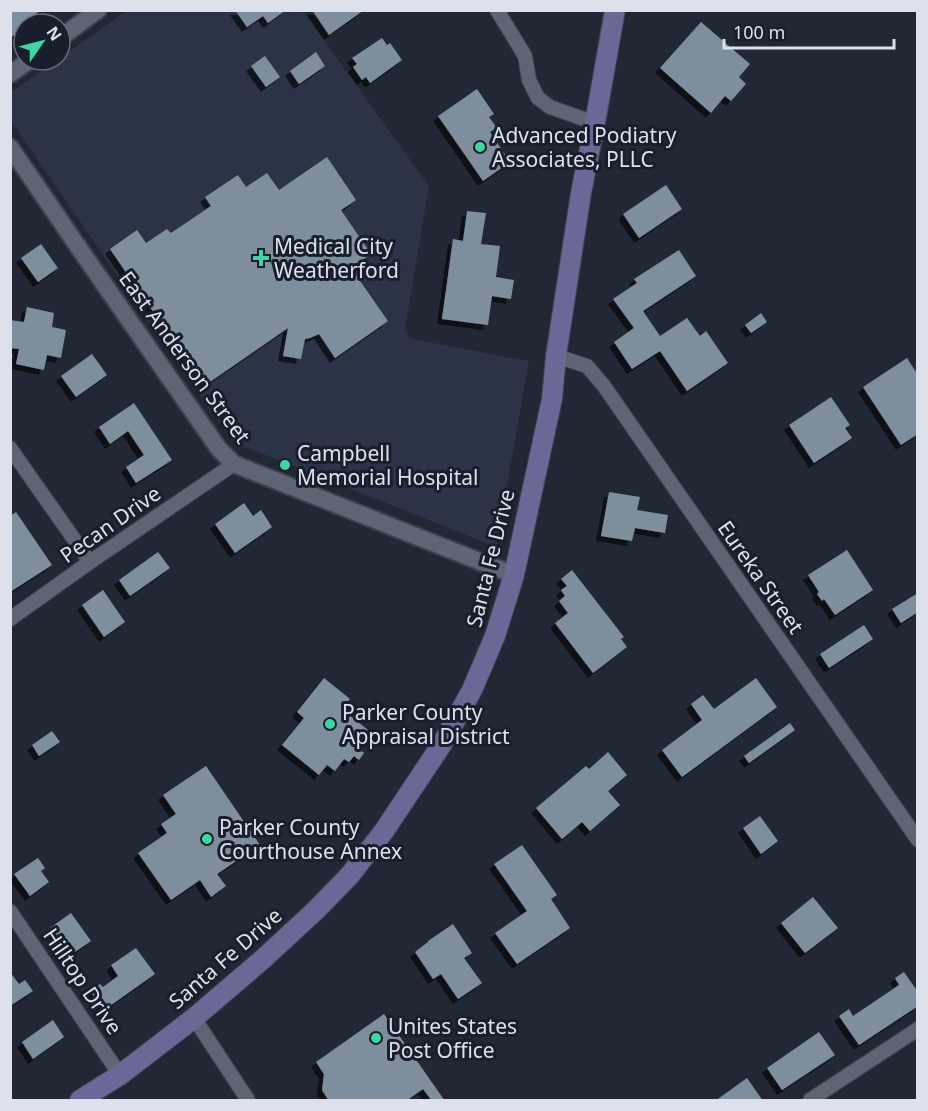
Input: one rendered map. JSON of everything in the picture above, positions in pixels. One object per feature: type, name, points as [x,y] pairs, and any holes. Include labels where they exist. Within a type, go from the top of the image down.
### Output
[{"type":"main road","name":"Santa Fe Drive","points":[[80,1101],[120,1075],[194,1018],[316,910],[350,875],[384,831],[442,744],[472,690],[495,636],[514,575],[552,399],[556,356],[581,193],[615,10]]},
{"type":"street","points":[[72,29],[98,10]]},
{"type":"street","points":[[497,10],[525,56],[529,80],[538,98],[550,107],[595,123]]},
{"type":"street","name":"East Anderson Street","points":[[10,147],[219,449],[234,464],[514,575]]},
{"type":"street","name":"Eureka Street","points":[[556,356],[587,366],[604,386],[918,840]]},
{"type":"street","points":[[10,448],[90,562]]},
{"type":"street","name":"Pecan Drive","points":[[10,620],[90,562],[234,464]]},
{"type":"street","name":"Hilltop Drive","points":[[10,912],[120,1075]]},
{"type":"street","points":[[194,1018],[248,1101]]},
{"type":"street","points":[[810,1101],[918,1029]]},
{"type":"shaded area","name":"Medical City Weatherford","points":[[126,11],[303,11],[429,186],[405,330],[412,339],[529,361],[496,547],[243,446],[214,416],[11,121],[10,93],[40,72],[72,72],[72,49]]},
{"type":"building","points":[[10,10],[41,10],[38,12],[12,12],[12,37],[10,38]]},
{"type":"building","points":[[235,10],[286,10],[268,23],[263,16],[247,27]]},
{"type":"building","points":[[312,10],[364,10],[329,35]]},
{"type":"building","points":[[701,22],[750,64],[739,77],[746,84],[731,101],[725,96],[711,113],[660,68]]},
{"type":"building","points":[[382,38],[387,45],[390,43],[402,60],[370,83],[366,77],[362,80],[353,67],[357,64],[352,58]]},
{"type":"building","points":[[316,52],[325,66],[299,84],[290,71]]},
{"type":"building","points":[[265,56],[280,77],[266,87],[251,66]]},
{"type":"building","name":"Advanced Podiatry Associates, PLLC","points":[[477,89],[494,114],[489,117],[497,128],[490,132],[510,162],[483,181],[438,116]]},
{"type":"building","name":"Medical City Weatherford","points":[[327,157],[356,200],[341,210],[371,254],[351,268],[388,321],[335,358],[319,334],[305,339],[301,359],[283,356],[288,328],[204,386],[110,249],[137,230],[146,243],[167,229],[171,233],[211,206],[205,197],[238,175],[246,187],[267,173],[279,190]]},
{"type":"building","points":[[666,185],[682,209],[639,238],[623,214]]},
{"type":"building","points":[[467,211],[486,213],[481,244],[500,246],[496,277],[514,280],[511,299],[492,296],[488,325],[442,319],[453,239],[463,241]]},
{"type":"building","points":[[41,244],[58,268],[38,282],[21,258]]},
{"type":"building","points":[[679,250],[696,276],[643,311],[660,336],[687,318],[700,336],[706,331],[728,363],[687,391],[660,351],[632,369],[614,342],[634,328],[613,299],[637,283],[634,279]]},
{"type":"building","points":[[27,307],[54,313],[52,327],[66,330],[61,358],[47,355],[44,370],[16,364],[19,349],[10,348],[10,320],[24,322]]},
{"type":"building","points":[[761,313],[767,322],[751,333],[745,325]]},
{"type":"building","points":[[92,354],[107,375],[76,397],[61,376]]},
{"type":"building","points":[[907,358],[918,375],[918,434],[901,445],[863,387]]},
{"type":"building","points":[[831,397],[850,425],[845,428],[852,438],[814,463],[789,425]]},
{"type":"building","points":[[134,403],[172,460],[136,483],[126,467],[144,455],[128,431],[110,444],[99,427]]},
{"type":"building","points":[[609,492],[640,497],[637,510],[668,515],[665,533],[635,528],[632,541],[601,536]]},
{"type":"building","points":[[244,503],[253,516],[261,510],[272,527],[235,553],[215,524]]},
{"type":"building","points":[[16,512],[52,565],[10,592],[10,516]]},
{"type":"building","points":[[847,550],[873,590],[835,615],[824,599],[822,601],[817,594],[819,592],[808,575]]},
{"type":"building","points":[[158,552],[170,568],[130,596],[119,580]]},
{"type":"building","points":[[572,570],[624,637],[621,639],[627,647],[593,673],[555,623],[568,613],[559,601],[565,596],[561,590],[567,586],[561,579]]},
{"type":"building","points":[[103,590],[125,622],[104,637],[82,605]]},
{"type":"building","points":[[918,593],[918,612],[901,623],[892,609]]},
{"type":"building","points":[[864,625],[873,639],[829,668],[820,654]]},
{"type":"building","name":"Parker County Appraisal District","points":[[324,678],[350,699],[342,709],[368,730],[356,746],[364,753],[359,760],[354,756],[349,762],[344,759],[335,771],[327,765],[319,775],[282,745],[304,718],[297,712]]},
{"type":"building","points":[[756,678],[777,707],[682,777],[662,750],[702,720],[691,704],[703,695],[714,709]]},
{"type":"building","points":[[790,723],[795,730],[749,763],[744,756]]},
{"type":"building","points":[[52,731],[60,742],[39,756],[32,745]]},
{"type":"building","points":[[608,752],[627,775],[608,791],[620,805],[590,831],[582,822],[562,839],[536,808],[586,766],[589,769]]},
{"type":"building","name":"Parker County Courthouse Annex","points":[[206,766],[260,845],[217,874],[226,886],[211,897],[200,880],[171,900],[138,853],[167,833],[161,824],[176,814],[163,795]]},
{"type":"building","points":[[760,816],[778,841],[761,854],[743,828]]},
{"type":"building","points":[[522,845],[557,895],[551,899],[570,928],[517,964],[495,933],[527,911],[494,864]]},
{"type":"building","points":[[38,858],[45,868],[41,871],[49,882],[30,896],[14,874]]},
{"type":"building","points":[[813,897],[838,928],[805,953],[781,923]]},
{"type":"building","points":[[71,913],[91,941],[69,956],[50,928]]},
{"type":"building","points":[[453,924],[472,953],[464,958],[482,983],[458,999],[441,974],[433,979],[415,952]]},
{"type":"building","points":[[136,948],[155,974],[104,1010],[90,991],[100,984],[103,987],[118,976],[111,965]]},
{"type":"building","points":[[10,972],[19,984],[25,980],[33,991],[10,1006]]},
{"type":"building","points":[[904,972],[918,992],[918,1006],[859,1045],[839,1016],[849,1009],[853,1016],[899,985],[895,978]]},
{"type":"building","name":"Unites States Post Office","points":[[384,1014],[445,1101],[432,1101],[423,1089],[406,1101],[329,1101],[322,1090],[324,1074],[316,1062]]},
{"type":"building","points":[[53,1020],[64,1037],[33,1059],[22,1042]]},
{"type":"building","points":[[819,1032],[835,1055],[782,1090],[767,1068]]},
{"type":"building","points":[[747,1078],[763,1101],[715,1101]]},
{"type":"place","name":"Advanced Podiatry Associates, PLLC","points":[[480,147]]},
{"type":"place","name":"Medical City Weatherford","points":[[261,258]]},
{"type":"place","name":"Campbell Memorial Hospital","points":[[285,465]]},
{"type":"place","name":"Parker County Appraisal District","points":[[330,724]]},
{"type":"place","name":"Parker County Courthouse Annex","points":[[207,839]]},
{"type":"place","name":"Unites States Post Office","points":[[376,1038]]}]
